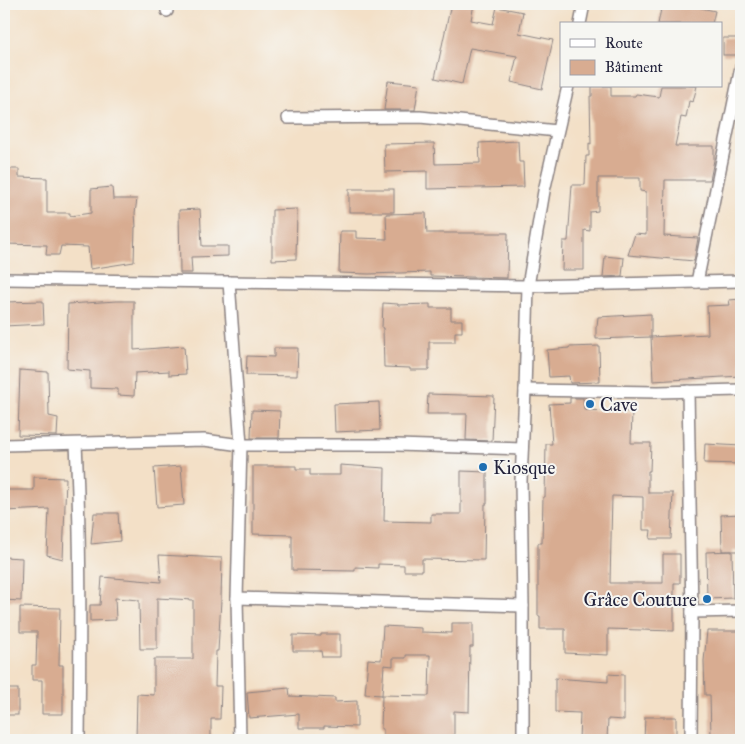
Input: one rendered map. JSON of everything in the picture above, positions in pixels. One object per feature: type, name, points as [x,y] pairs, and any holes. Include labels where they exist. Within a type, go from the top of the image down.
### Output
[{"type":"street","points":[[580,22],[584,4]]},
{"type":"street","points":[[697,282],[741,66]]},
{"type":"street","points":[[523,740],[523,606],[520,481],[526,390],[528,286],[544,191],[568,88]]},
{"type":"street","points":[[288,118],[420,117],[558,131]]},
{"type":"street","points":[[4,279],[528,286],[741,281]]},
{"type":"street","points":[[229,282],[241,445],[237,598],[240,740]]},
{"type":"street","points":[[526,390],[628,392],[741,390]]},
{"type":"street","points":[[688,391],[692,612],[691,740]]},
{"type":"street","points":[[4,446],[204,440],[241,445],[397,445],[522,449]]},
{"type":"street","points":[[76,444],[79,497],[79,740]]},
{"type":"street","points":[[237,598],[523,606]]},
{"type":"street","points":[[692,612],[741,611]]},
{"type":"building","points":[[451,4],[474,4],[471,20],[493,24],[497,7],[523,12],[519,33],[553,40],[542,89],[511,82],[517,56],[470,48],[462,84],[435,78]]},
{"type":"building","points":[[662,4],[683,4],[715,11],[712,22],[658,22]]},
{"type":"building","points":[[723,38],[741,38],[741,55],[723,55]]},
{"type":"building","points":[[388,81],[419,84],[415,110],[384,110]]},
{"type":"building","points":[[592,88],[611,88],[611,96],[635,96],[636,94],[659,97],[661,88],[696,88],[693,102],[689,101],[686,118],[681,117],[675,146],[714,146],[714,160],[710,180],[665,180],[664,236],[698,238],[694,261],[628,255],[635,234],[646,235],[646,192],[640,191],[640,178],[598,178],[598,211],[590,212],[590,231],[584,230],[584,270],[562,270],[563,241],[568,241],[572,185],[585,185],[586,156],[589,156],[589,143],[591,144],[590,96],[592,96]]},
{"type":"building","points":[[518,141],[519,162],[523,162],[524,187],[427,189],[427,171],[385,172],[384,144],[434,143],[435,164],[480,163],[479,143]]},
{"type":"building","points":[[4,169],[19,169],[19,177],[47,178],[47,213],[70,213],[70,216],[91,213],[91,189],[112,187],[113,199],[137,199],[134,262],[90,269],[88,247],[61,246],[59,255],[46,255],[47,245],[4,244]]},
{"type":"building","points":[[349,189],[394,189],[394,212],[349,212]]},
{"type":"building","points":[[200,209],[202,246],[228,246],[228,256],[191,257],[192,273],[180,273],[179,210]]},
{"type":"building","points":[[297,209],[296,259],[272,260],[272,210]]},
{"type":"building","points":[[426,213],[427,233],[508,233],[507,278],[430,276],[430,272],[339,273],[340,231],[356,231],[356,238],[387,239],[386,214]]},
{"type":"building","points":[[605,256],[624,258],[622,276],[603,277]]},
{"type":"building","points":[[741,299],[741,376],[653,381],[651,337],[708,334],[707,306],[730,305],[729,300]]},
{"type":"building","points":[[43,301],[44,324],[4,326],[4,302]]},
{"type":"building","points":[[134,301],[134,350],[184,346],[186,374],[169,375],[169,371],[135,373],[134,396],[118,395],[118,389],[90,388],[90,371],[67,369],[68,304]]},
{"type":"building","points":[[383,303],[398,305],[430,304],[430,308],[451,308],[451,320],[462,320],[462,332],[455,332],[455,342],[429,342],[429,370],[384,367]]},
{"type":"building","points":[[651,314],[651,337],[596,339],[598,317]]},
{"type":"building","points":[[599,346],[600,382],[570,383],[569,376],[549,377],[547,350]]},
{"type":"building","points":[[274,348],[298,348],[297,376],[246,375],[247,356],[274,357]]},
{"type":"building","points":[[20,370],[48,372],[49,416],[58,418],[57,436],[18,435]]},
{"type":"building","points":[[428,394],[494,396],[492,441],[466,440],[467,414],[427,414]]},
{"type":"building","points":[[570,398],[583,398],[584,410],[632,412],[631,443],[651,443],[648,493],[673,493],[671,539],[650,539],[651,530],[643,530],[643,497],[612,496],[610,583],[663,583],[663,554],[680,554],[680,583],[674,583],[674,631],[608,629],[608,655],[565,653],[565,629],[540,629],[540,616],[538,616],[538,543],[542,543],[546,444],[552,444],[549,404],[570,403]]},
{"type":"building","points":[[379,402],[380,430],[335,432],[334,404]]},
{"type":"building","points":[[252,410],[280,411],[279,438],[251,438]]},
{"type":"building","points":[[705,444],[741,446],[741,464],[704,463]]},
{"type":"building","points":[[340,465],[385,468],[384,521],[431,522],[431,514],[461,514],[461,471],[487,472],[484,560],[422,559],[422,571],[404,571],[404,565],[378,564],[378,568],[355,567],[355,571],[292,570],[292,535],[253,534],[253,466],[296,466],[296,469],[310,469],[310,475],[340,475]]},
{"type":"building","points":[[181,466],[184,505],[157,507],[154,468]]},
{"type":"building","points":[[34,477],[66,478],[63,559],[47,555],[49,509],[4,511],[4,490],[34,490]]},
{"type":"building","points":[[94,513],[118,513],[120,541],[91,544]]},
{"type":"building","points":[[741,514],[741,551],[722,551],[721,515]]},
{"type":"building","points":[[732,551],[733,598],[707,599],[706,552]]},
{"type":"building","points":[[159,555],[222,558],[215,686],[221,686],[220,719],[211,719],[211,740],[136,740],[137,694],[154,695],[154,659],[193,659],[193,600],[157,598],[157,649],[140,649],[139,600],[115,598],[116,620],[90,621],[90,605],[100,605],[102,577],[161,582]]},
{"type":"building","points":[[4,557],[22,558],[21,601],[4,600]]},
{"type":"building","points":[[20,607],[60,608],[59,665],[63,665],[63,714],[42,714],[42,680],[32,680],[32,665],[36,665],[37,632],[20,632]]},
{"type":"building","points":[[452,623],[473,623],[473,647],[470,647],[469,712],[454,711],[454,740],[383,740],[383,729],[381,729],[382,695],[365,694],[368,659],[381,660],[383,626],[421,628],[421,632],[452,633]],"holes":[[[406,655],[430,655],[429,696],[382,695],[384,665],[393,666],[393,658],[406,658]]]},
{"type":"building","points":[[707,631],[741,631],[741,736],[711,736],[710,695],[705,695],[704,661]]},
{"type":"building","points":[[321,634],[340,634],[340,657],[322,657],[321,651],[293,651],[293,635],[321,636]]},
{"type":"building","points":[[608,674],[624,675],[624,720],[608,719],[607,740],[579,740],[580,713],[555,712],[555,678],[608,682]]},
{"type":"building","points":[[289,688],[290,696],[335,698],[335,702],[357,701],[357,727],[324,726],[324,728],[299,728],[299,714],[249,718],[247,692]]},
{"type":"building","points":[[4,689],[18,689],[18,715],[4,715]]},
{"type":"building","points":[[645,717],[676,717],[676,740],[644,740]]},
{"type":"place","name":"Cave","points":[[590,404]]},
{"type":"place","name":"Kiosque","points":[[483,467]]},
{"type":"place","name":"Grâce Couture","points":[[707,599]]}]
